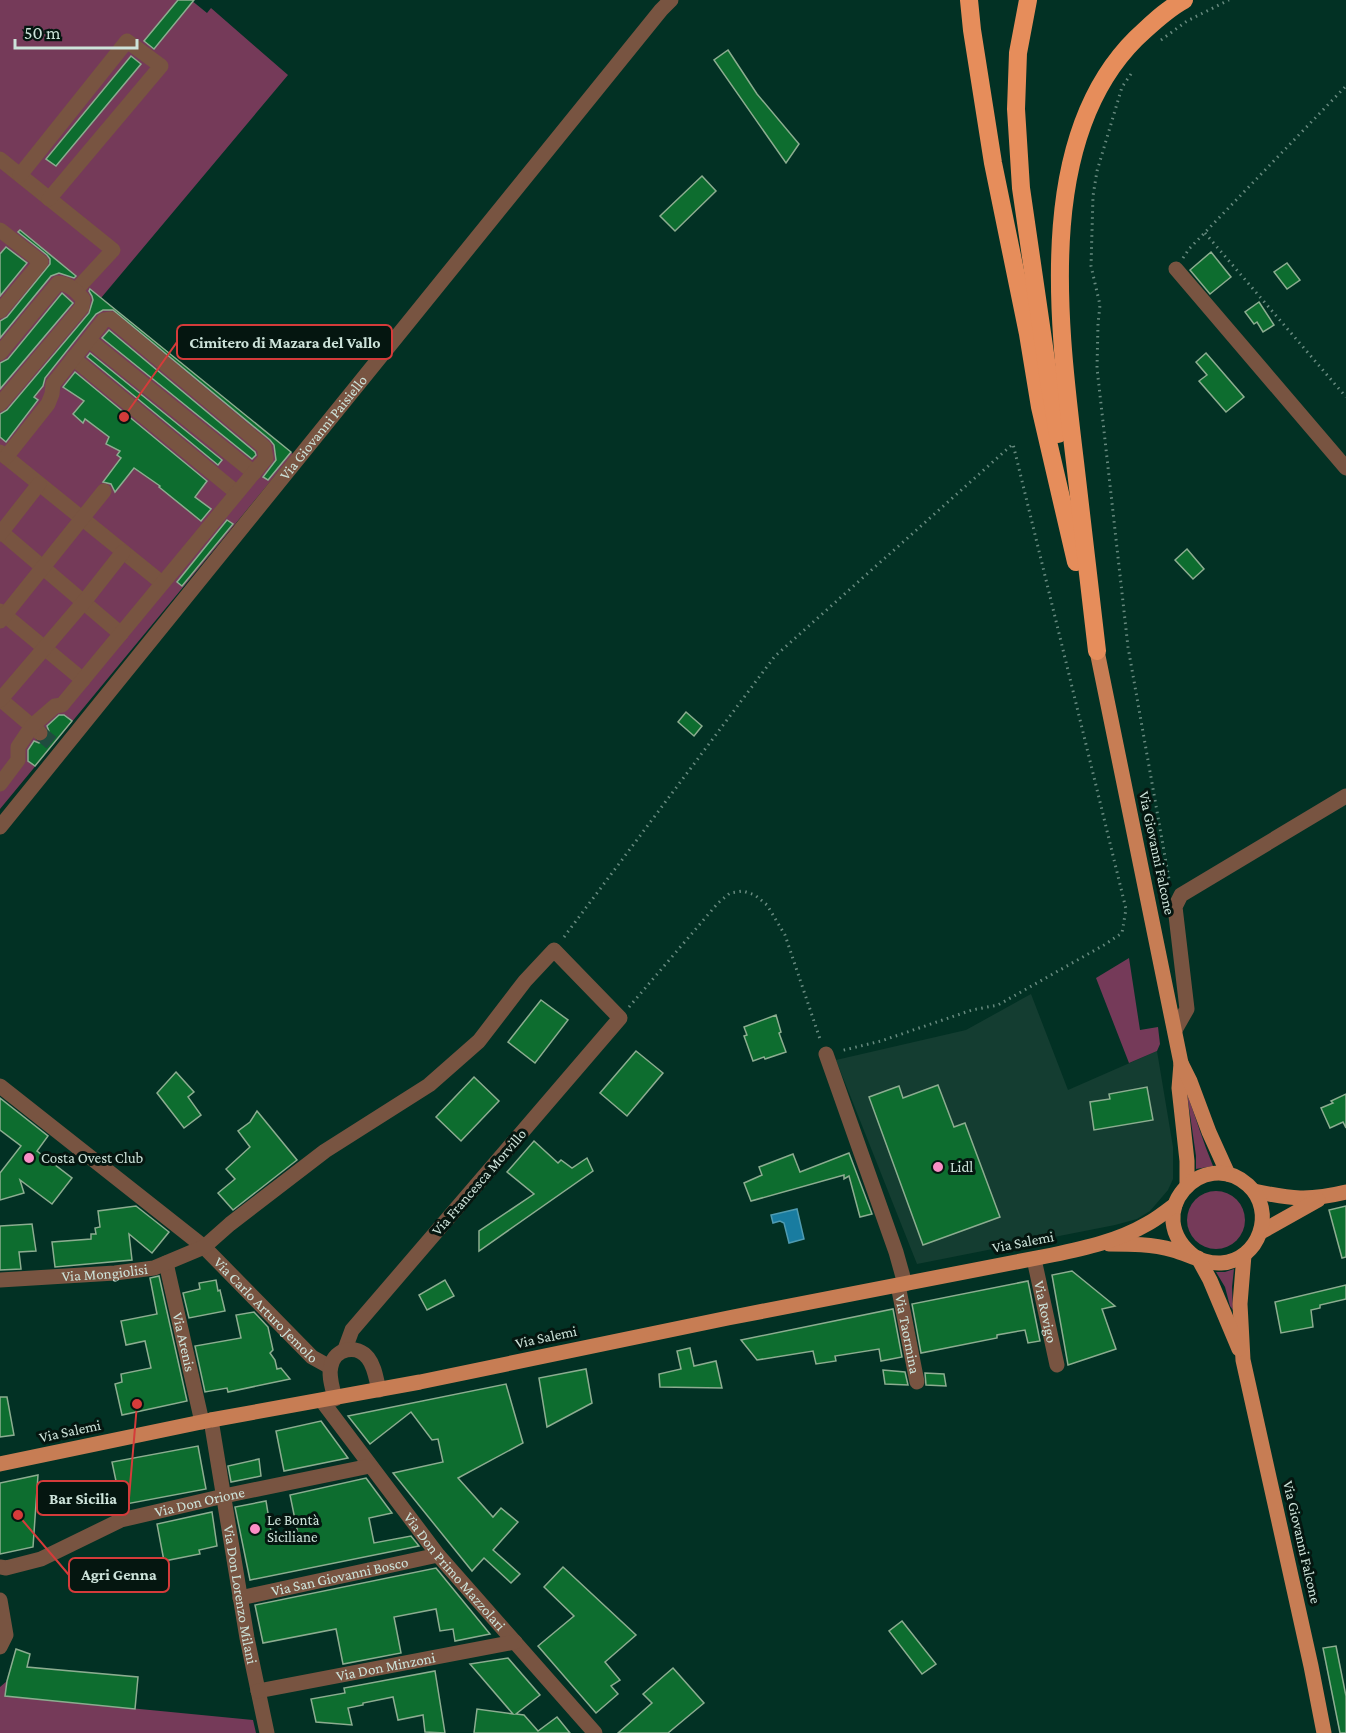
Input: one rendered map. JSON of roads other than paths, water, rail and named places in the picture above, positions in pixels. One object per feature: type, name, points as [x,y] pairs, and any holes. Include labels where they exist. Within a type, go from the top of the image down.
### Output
[{"type":"highway","points":[[969,0],[993,164],[1028,334],[1040,407],[1097,651]]},
{"type":"highway","points":[[1028,0],[1018,53],[1016,110],[1021,188],[1049,381],[1097,651]]},
{"type":"highway","points":[[1097,651],[1062,358],[1059,247],[1066,188],[1076,145],[1091,103],[1109,71],[1131,42],[1173,5],[1184,0]]},
{"type":"main road","name":"Via Giovanni Falcone","points":[[1097,651],[1181,1063]]},
{"type":"main road","points":[[1181,1063],[1228,1174]]},
{"type":"main road","points":[[1181,1063],[1179,1088],[1187,1161],[1187,1186]]},
{"type":"main road","points":[[1100,1244],[1154,1245],[1174,1250],[1196,1258],[1211,1263],[1229,1262],[1245,1255],[1261,1232],[1263,1218],[1254,1191],[1242,1181],[1228,1174],[1213,1174],[1199,1178],[1179,1195],[1173,1215],[1176,1234],[1187,1251],[1196,1258],[1210,1280],[1243,1360]]},
{"type":"main road","points":[[1254,1191],[1300,1199],[1326,1197],[1346,1192]]},
{"type":"main road","points":[[1261,1232],[1298,1210],[1326,1197]]},
{"type":"main road","points":[[1100,1244],[1148,1224],[1175,1205]]},
{"type":"main road","name":"Via Salemi","points":[[0,1464],[1100,1244]]},
{"type":"main road","points":[[1243,1360],[1240,1304],[1245,1255]]},
{"type":"main road","name":"Via Giovanni Falcone","points":[[1243,1360],[1324,1733]]},
{"type":"street","name":"Via Giovanni Paisiello","points":[[0,826],[58,747],[671,0]]},
{"type":"street","points":[[20,175],[127,41],[161,66],[49,199]]},
{"type":"street","points":[[0,159],[113,250],[76,290]]},
{"type":"street","points":[[0,230],[41,262],[6,292],[0,311]]},
{"type":"street","points":[[1176,269],[1346,468]]},
{"type":"street","points":[[0,353],[58,283],[65,283],[76,290],[83,299],[82,307],[0,404]]},
{"type":"street","points":[[0,784],[18,760],[18,747],[55,706],[62,705],[84,680],[266,458],[264,447],[111,319],[104,320],[53,384],[48,404],[2,453],[162,583]]},
{"type":"street","points":[[89,340],[254,473]]},
{"type":"street","points":[[74,358],[237,493]]},
{"type":"street","points":[[39,484],[0,533],[121,634]]},
{"type":"street","points":[[84,680],[2,616],[104,491]]},
{"type":"street","points":[[36,729],[0,699],[83,603],[123,552]]},
{"type":"street","points":[[1175,1030],[1187,1009],[1175,907],[1181,895],[1346,796]]},
{"type":"street","name":"Via Francesca Morvillo","points":[[330,1367],[335,1355],[345,1349],[352,1330],[620,1018],[554,950]]},
{"type":"street","name":"Via Mongiolisi","points":[[0,1280],[115,1273],[154,1268],[204,1247],[230,1224],[325,1151],[429,1085],[479,1041],[525,981],[554,950]]},
{"type":"street","name":"Via Taormina","points":[[826,1054],[896,1252],[917,1382]]},
{"type":"street","name":"Via Carlo Arturo Jemolo","points":[[0,1086],[204,1247],[312,1357],[330,1367]]},
{"type":"street","name":"Via Rovigo","points":[[1034,1259],[1057,1365]]},
{"type":"street","name":"Via Arenis","points":[[166,1263],[207,1421]]},
{"type":"street","points":[[345,1349],[357,1350],[367,1356],[374,1367],[379,1390]]},
{"type":"street","points":[[329,1400],[330,1367]]},
{"type":"street","name":"Via Don Primo Mazzolari","points":[[329,1400],[370,1466],[438,1555],[595,1733]]},
{"type":"street","name":"Via Don Lorenzo Milani","points":[[207,1421],[224,1496],[240,1598],[267,1733]]},
{"type":"street","name":"Via Don Orione","points":[[0,1567],[6,1568],[41,1559],[121,1520],[370,1466]]},
{"type":"street","name":"Via San Giovanni Bosco","points":[[240,1598],[438,1555]]},
{"type":"street","points":[[0,1600],[6,1635],[0,1647]]},
{"type":"street","name":"Via Don Minzoni","points":[[258,1691],[515,1642]]},
{"type":"water","points":[[797,1209],[804,1239],[789,1243],[784,1223],[780,1221],[773,1223],[771,1215]]},
{"type":"tunnel","points":[[40,733],[53,744]]},
{"type":"place","name":"Cimitero di Mazara del Vallo","points":[[124,417]]},
{"type":"place","name":"Costa Ovest Club","points":[[29,1158]]},
{"type":"place","name":"Lidl","points":[[938,1167]]},
{"type":"place","name":"Bar Sicilia","points":[[137,1404]]},
{"type":"place","name":"Agri Genna","points":[[18,1515]]},
{"type":"place","name":"Le Bontà Siciliane","points":[[255,1529]]}]
